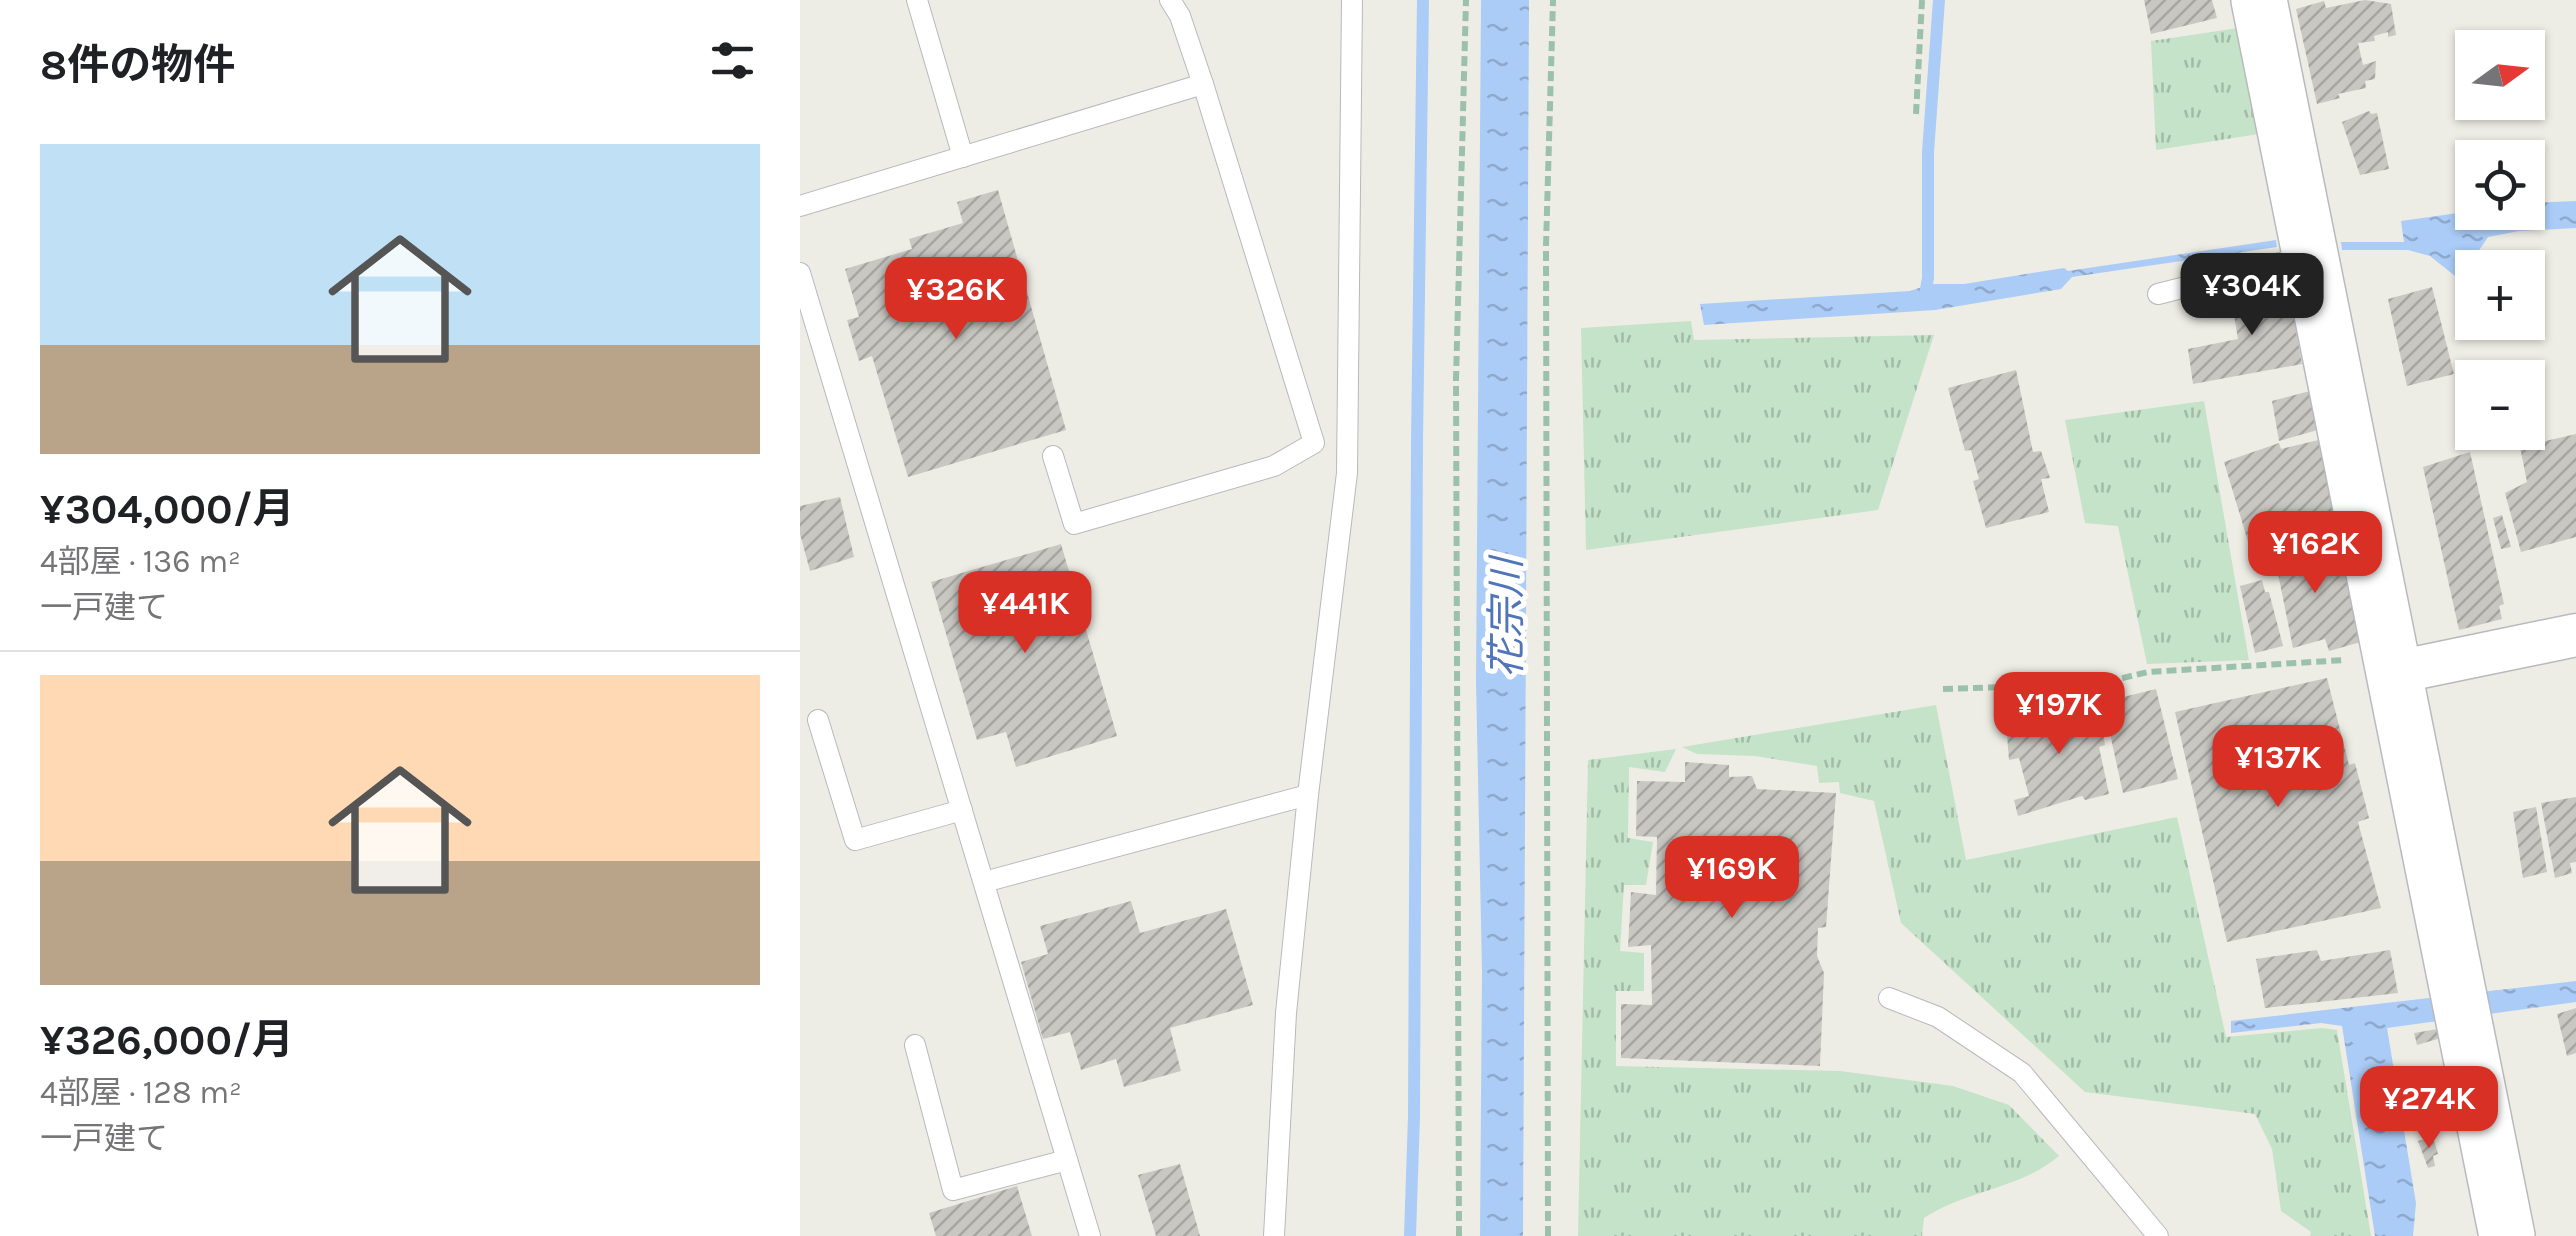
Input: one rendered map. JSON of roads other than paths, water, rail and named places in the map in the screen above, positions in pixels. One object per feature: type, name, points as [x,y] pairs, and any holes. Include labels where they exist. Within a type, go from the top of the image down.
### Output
[{"type":"street","points":[[2259,0],[2507,1236]]},
{"type":"street","points":[[2391,665],[2576,635]]},
{"type":"lane","points":[[918,0],[963,157]]},
{"type":"lane","points":[[1054,456],[1074,524],[1274,466],[1314,443],[1180,16],[1170,0]]},
{"type":"lane","points":[[1274,1236],[1286,1012],[1347,474],[1352,0]]},
{"type":"lane","points":[[800,206],[1202,84]]},
{"type":"lane","points":[[2158,294],[2310,255]]},
{"type":"lane","points":[[800,273],[805,306],[1090,1236]]},
{"type":"lane","points":[[818,720],[855,840],[962,810]]},
{"type":"lane","points":[[984,882],[1308,795]]},
{"type":"lane","points":[[1889,998],[1938,1017],[2022,1073],[2158,1236]]},
{"type":"lane","points":[[916,1044],[953,1190],[1067,1160]]},
{"type":"water","name":"花宗川","points":[[1481,0],[1529,0],[1523,1236],[1480,1236],[1482,971],[1476,682]]},
{"type":"water","points":[[2576,201],[2576,228],[2545,230],[2545,202]]},
{"type":"water","points":[[2455,213],[2455,230],[2538,230],[2488,237],[2479,250],[2455,250],[2455,276],[2430,256],[2408,250],[2342,250],[2341,242],[2404,242],[2401,221]]},
{"type":"water","points":[[2276,240],[2277,247],[2072,277],[2061,289],[1935,310],[1704,325],[1700,304],[1910,291],[1931,284],[1964,284],[2064,268],[2068,271]]},
{"type":"water","points":[[2576,981],[2576,1002],[2387,1028],[2416,1203],[2413,1236],[2375,1236],[2342,1026],[2321,1023],[2231,1033],[2231,1021]]},
{"type":"waterway","points":[[1410,1236],[1423,0]]},
{"type":"waterway","points":[[1924,300],[1928,278],[1928,152],[1939,0]]}]
